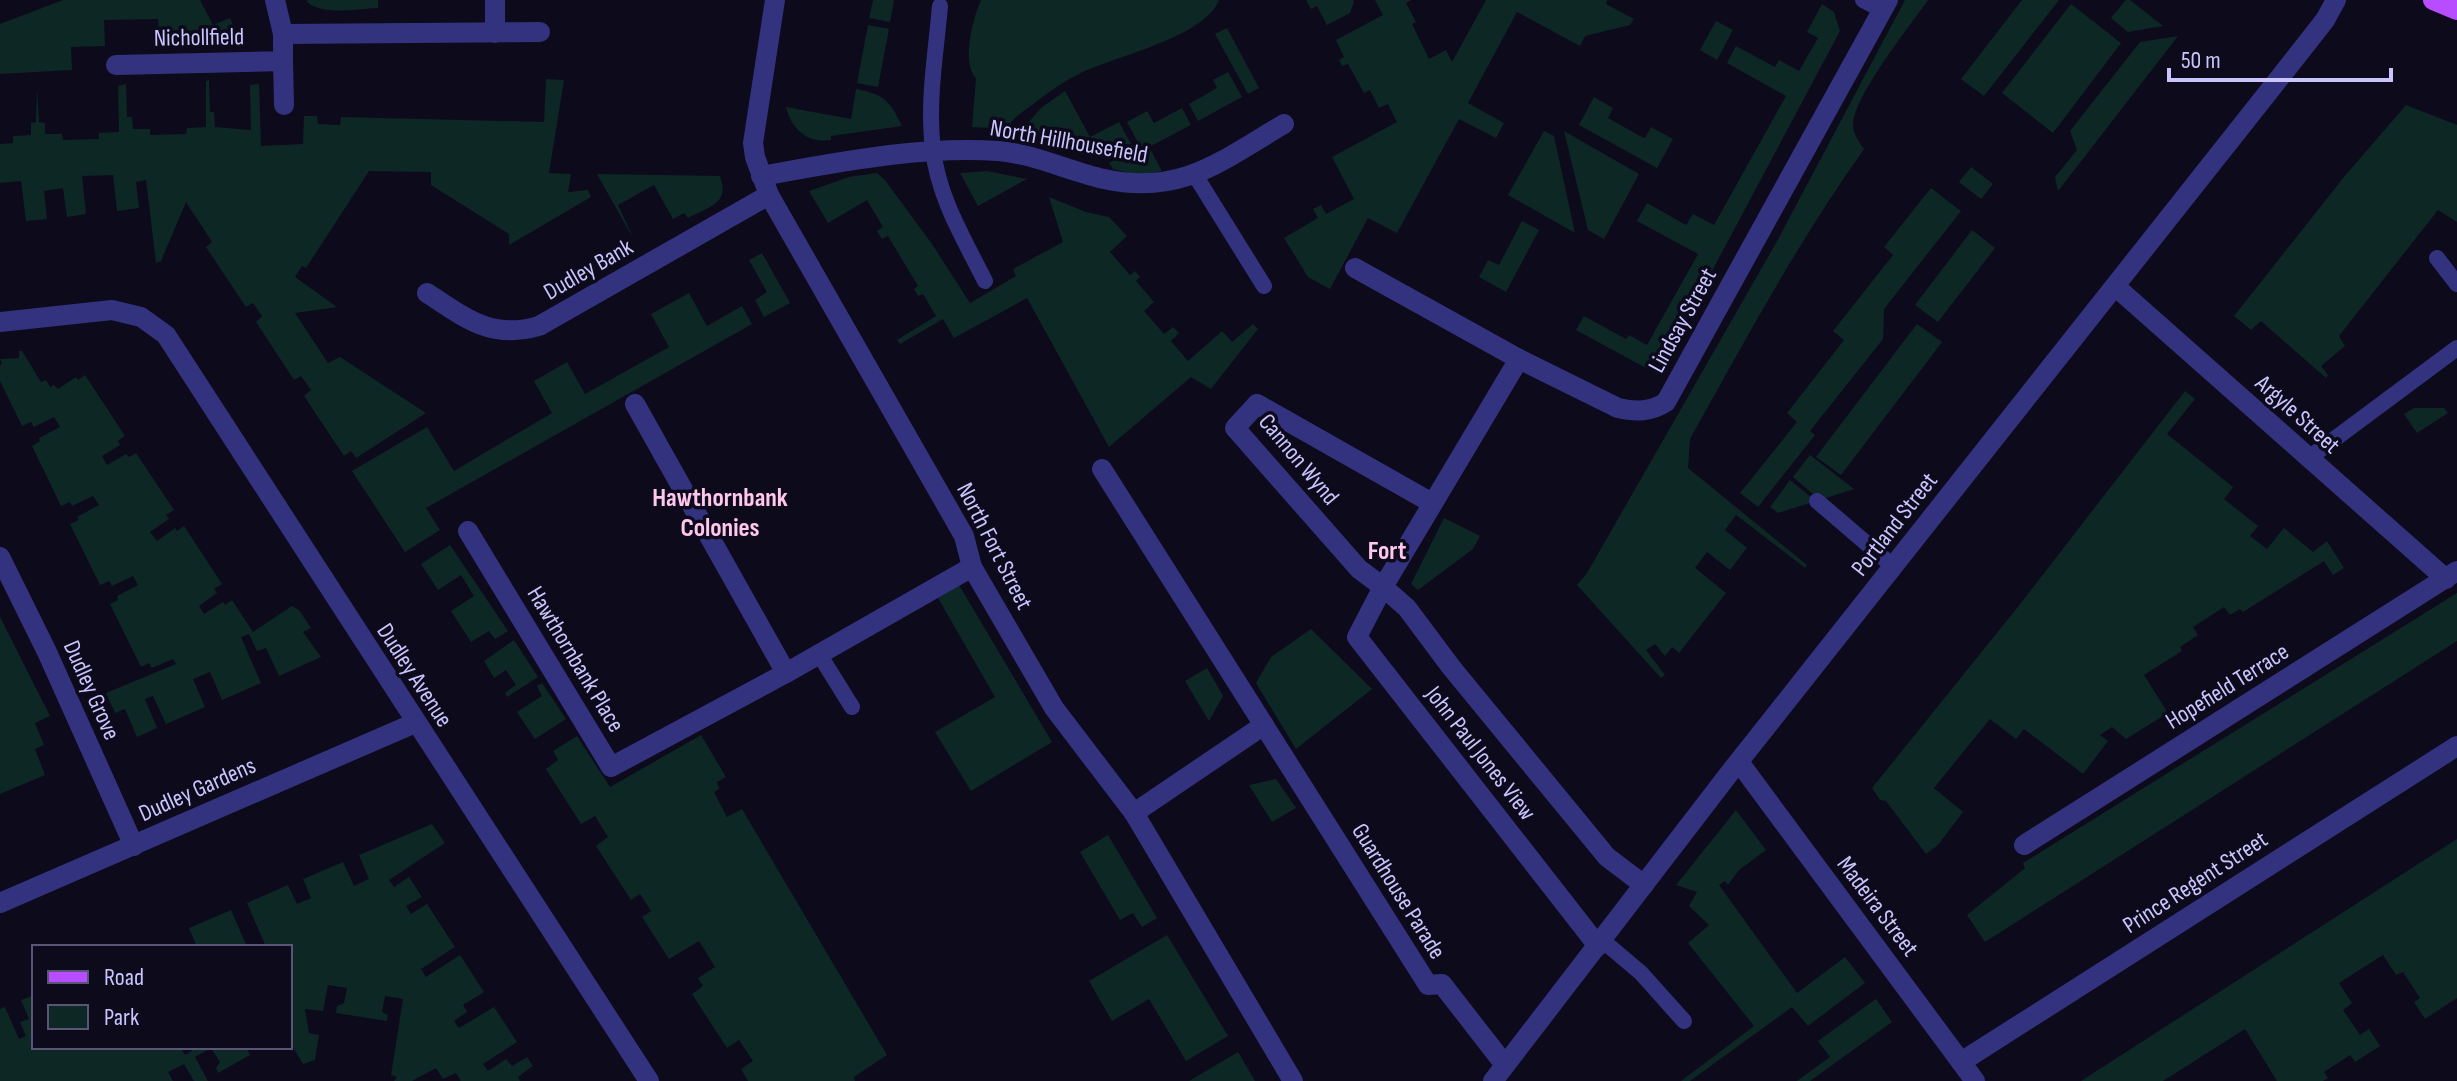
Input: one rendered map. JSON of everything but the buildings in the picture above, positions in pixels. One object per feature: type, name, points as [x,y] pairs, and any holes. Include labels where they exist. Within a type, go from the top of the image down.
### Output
[{"type":"main road","points":[[2433,0],[2457,10]]},
{"type":"street","name":"Nichollfield","points":[[275,0],[283,34],[284,105]]},
{"type":"street","points":[[495,0],[495,33]]},
{"type":"street","name":"North Fort Street","points":[[775,0],[753,143],[765,186],[964,536],[972,567],[1063,723],[1134,813],[1293,1081]]},
{"type":"street","name":"Portland Street","points":[[1499,1073],[2004,424],[2116,287],[2325,20],[2336,0]]},
{"type":"street","name":"Lindsay Street","points":[[1355,268],[1519,359],[1618,408],[1656,408],[1666,402],[1885,5]]},
{"type":"street","points":[[283,34],[540,32]]},
{"type":"street","name":"Nichollfield","points":[[116,65],[283,61]]},
{"type":"street","name":"North Hillhousefield","points":[[765,186],[933,149],[1019,154],[1104,179],[1132,183],[1164,182],[1195,175],[1284,124]]},
{"type":"street","name":"Dudley Bank","points":[[427,293],[485,328],[515,331],[539,326],[765,186]]},
{"type":"street","name":"Argyle Street","points":[[2116,287],[2309,458],[2451,575]]},
{"type":"street","name":"Dudley Avenue","points":[[0,322],[112,310],[141,317],[166,335],[649,1081]]},
{"type":"street","name":"John Paul Jones View","points":[[1519,359],[1383,587],[1357,637],[1600,943]]},
{"type":"street","points":[[635,404],[786,673]]},
{"type":"street","name":"Cannon Wynd","points":[[1383,587],[1359,569],[1235,428],[1257,404],[1432,503]]},
{"type":"street","name":"Guardhouse Parade","points":[[1102,469],[1428,985],[1442,984],[1499,1073]]},
{"type":"street","name":"Hawthornbank Place","points":[[468,531],[611,767],[786,673],[972,567]]},
{"type":"street","name":"Dudley Grove","points":[[0,557],[47,652],[134,846]]},
{"type":"street","name":"Hopefield Terrace","points":[[2024,845],[2451,575]]},
{"type":"street","name":"John Paul Jones View","points":[[1383,587],[1407,608],[1451,667],[1607,857],[1644,885]]},
{"type":"street","name":"Dudley Gardens","points":[[0,903],[415,723]]},
{"type":"street","points":[[1134,813],[1264,725]]},
{"type":"street","name":"Prince Regent Street","points":[[1961,1062],[2457,746]]},
{"type":"street","name":"Madeira Street","points":[[1739,762],[1975,1081]]},
{"type":"lane","points":[[1863,0],[1885,5]]},
{"type":"lane","points":[[940,6],[931,110],[933,149],[951,213],[985,281]]},
{"type":"lane","points":[[1195,175],[1264,286]]},
{"type":"lane","points":[[2437,258],[2457,284]]},
{"type":"lane","points":[[2309,458],[2457,348]]},
{"type":"lane","points":[[1817,501],[1894,567]]},
{"type":"lane","points":[[819,654],[852,707]]},
{"type":"lane","points":[[1600,943],[1641,973],[1684,1021]]},
{"type":"green space","points":[[63,0],[200,0],[213,25],[230,18],[237,34],[205,46],[160,48],[158,19],[104,20],[105,46],[71,47],[72,70],[0,74],[0,24]]},
{"type":"green space","points":[[378,0],[378,8],[321,9],[306,1]]},
{"type":"green space","points":[[873,0],[894,0],[890,22],[869,18]]},
{"type":"green space","points":[[981,0],[1219,0],[1196,25],[1063,83],[1017,116],[1011,122],[1011,129],[972,127],[976,78],[969,62],[969,51]]},
{"type":"green space","points":[[1306,0],[1354,2],[1350,13],[1327,25],[1317,6],[1311,9]]},
{"type":"green space","points":[[1375,0],[1411,0],[1406,3],[1416,22],[1412,24],[1429,59],[1446,50],[1452,62],[1486,0],[1607,0],[1606,4],[1634,19],[1630,25],[1585,36],[1580,46],[1517,12],[1468,103],[1504,123],[1496,138],[1459,119],[1397,233],[1368,218],[1330,289],[1308,277],[1284,238],[1318,218],[1313,209],[1321,205],[1326,214],[1354,199],[1332,157],[1397,122],[1388,104],[1379,108],[1370,90],[1364,93],[1348,64],[1342,66],[1339,60],[1344,57],[1336,40],[1383,15]]},
{"type":"green space","points":[[1905,0],[1928,0],[1883,62],[1855,114],[1853,126],[1864,149],[1794,256],[1690,439],[1688,468],[1807,565],[1805,568],[1736,515],[1725,530],[1747,548],[1730,570],[1707,552],[1695,568],[1726,593],[1679,653],[1672,647],[1665,656],[1655,644],[1646,650],[1665,675],[1661,678],[1577,585],[1587,573],[1776,243]]},
{"type":"green space","points":[[2022,0],[2059,0],[1984,96],[1961,79]]},
{"type":"green space","points":[[2126,0],[2163,26],[2128,32],[2111,18]]},
{"type":"green space","points":[[1822,4],[1834,12],[1840,31],[1657,374],[1576,330],[1584,316],[1626,339],[1629,335],[1647,345],[1698,254],[1637,221],[1647,203],[1686,225],[1693,214],[1714,225],[1786,96],[1727,63],[1736,46],[1775,67],[1779,60],[1799,71],[1818,38],[1807,32]]},
{"type":"green space","points":[[2071,4],[2121,43],[2053,133],[2002,93]]},
{"type":"green space","points":[[1716,21],[1733,30],[1717,60],[1700,50]]},
{"type":"green space","points":[[868,25],[889,29],[878,87],[857,83]]},
{"type":"green space","points":[[1227,28],[1259,88],[1248,94],[1215,34]]},
{"type":"green space","points":[[2178,36],[2058,191],[2055,177],[2077,150],[2070,131],[2140,42]]},
{"type":"green space","points":[[1228,72],[1242,97],[1198,121],[1189,104],[1217,88],[1213,80]]},
{"type":"green space","points":[[546,79],[564,80],[549,173],[571,174],[568,192],[588,190],[591,197],[509,245],[509,234],[431,185],[431,172],[369,171],[306,268],[302,266],[295,277],[337,307],[295,313],[328,363],[340,357],[426,413],[356,458],[351,451],[344,456],[304,396],[311,390],[301,376],[294,380],[256,322],[262,316],[253,303],[246,307],[206,247],[212,242],[186,202],[161,261],[156,263],[146,180],[136,182],[139,208],[117,211],[113,175],[82,176],[86,214],[67,217],[63,188],[44,191],[47,219],[26,221],[21,181],[0,183],[0,144],[13,143],[13,136],[31,135],[31,123],[36,122],[37,88],[39,122],[45,123],[45,134],[62,134],[63,140],[99,139],[99,133],[119,132],[118,86],[126,84],[127,117],[132,117],[133,129],[150,129],[150,135],[186,134],[187,128],[206,127],[206,81],[209,80],[210,112],[214,112],[215,127],[251,130],[250,85],[259,84],[261,146],[303,144],[304,116],[317,116],[318,124],[340,125],[341,117],[544,122]]},
{"type":"green space","points":[[856,89],[885,100],[902,126],[831,136],[831,140],[823,141],[802,133],[788,115],[786,107],[851,119]]},
{"type":"green space","points":[[1065,91],[1090,137],[1119,122],[1131,144],[1106,158],[1103,154],[1021,131],[1041,108]]},
{"type":"green space","points":[[1594,97],[1613,108],[1608,118],[1640,136],[1645,138],[1651,127],[1673,139],[1657,168],[1579,125]]},
{"type":"green space","points":[[2406,105],[2457,125],[2457,222],[2438,210],[2339,336],[2345,346],[2321,366],[2328,375],[2326,378],[2261,321],[2251,330],[2234,316],[2344,177]]},
{"type":"green space","points":[[1182,108],[1191,125],[1149,147],[1162,171],[1137,175],[1113,169],[1109,163],[1140,146],[1127,122],[1147,111],[1154,123]]},
{"type":"green space","points":[[1544,131],[1554,136],[1575,233],[1508,195]]},
{"type":"green space","points":[[1564,131],[1639,174],[1604,239],[1588,230]]},
{"type":"green space","points":[[1971,167],[1993,184],[1981,199],[1959,182]]},
{"type":"green space","points":[[987,171],[1027,179],[978,206],[960,173]]},
{"type":"green space","points":[[877,173],[932,244],[970,303],[1016,276],[1013,269],[1063,242],[1049,197],[1086,212],[1109,217],[1127,236],[1110,252],[1130,275],[1135,271],[1140,277],[1136,281],[1154,302],[1144,311],[1164,334],[1173,327],[1179,333],[1171,341],[1188,361],[1222,331],[1232,342],[1253,324],[1258,329],[1211,389],[1191,377],[1109,447],[1027,298],[954,338],[943,319],[900,344],[897,340],[936,316],[923,294],[918,296],[914,289],[918,286],[888,236],[882,239],[877,231],[883,227],[867,200],[828,223],[809,191],[849,177]]},
{"type":"green space","points":[[597,174],[720,176],[722,193],[710,207],[688,218],[684,213],[673,219],[654,185],[618,205],[634,240]]},
{"type":"green space","points":[[1931,188],[1961,211],[1884,309],[1883,339],[1810,431],[1815,435],[1758,507],[1740,493],[1797,422],[1787,413],[1844,340],[1833,331],[1893,255],[1884,247]]},
{"type":"green space","points":[[1522,221],[1539,230],[1506,292],[1479,277],[1488,260],[1499,265]]},
{"type":"green space","points":[[1972,230],[1995,248],[1938,322],[1915,305]]},
{"type":"green space","points":[[762,253],[790,303],[764,317],[755,300],[767,292],[749,260]]},
{"type":"green space","points":[[689,293],[707,326],[742,306],[752,324],[426,508],[440,530],[405,552],[352,471],[427,427],[454,471],[552,413],[534,381],[567,362],[585,394],[669,347],[651,314]]},
{"type":"green space","points":[[1917,324],[1942,342],[1841,475],[1816,457]]},
{"type":"green space","points":[[19,351],[22,351],[41,382],[46,380],[50,387],[54,385],[58,389],[85,375],[125,436],[118,441],[120,445],[102,456],[107,465],[126,454],[129,457],[136,453],[174,510],[166,515],[169,519],[150,532],[157,541],[175,528],[177,531],[184,526],[222,584],[214,589],[217,593],[199,606],[204,614],[232,600],[253,632],[292,606],[299,610],[311,628],[303,632],[321,657],[279,676],[266,648],[257,651],[249,634],[241,637],[261,683],[222,700],[210,672],[193,679],[205,707],[166,724],[153,696],[145,699],[157,728],[137,737],[125,709],[115,713],[106,693],[176,664],[173,659],[152,668],[149,663],[141,667],[110,604],[118,600],[117,596],[138,585],[133,576],[112,586],[109,581],[100,585],[70,524],[99,505],[93,496],[72,506],[70,502],[61,506],[32,446],[40,441],[39,438],[60,427],[54,417],[34,427],[31,422],[22,426],[0,381],[0,359],[19,358]]},
{"type":"green space","points":[[2185,391],[2195,399],[2167,434],[2233,487],[2224,499],[2258,526],[2250,536],[2267,549],[2284,528],[2313,552],[2327,541],[2344,568],[2333,575],[2324,561],[2243,612],[2240,609],[2230,615],[2224,607],[2193,627],[2198,635],[2180,647],[2182,651],[2144,675],[2168,713],[2126,739],[2112,727],[2100,735],[2108,741],[2083,774],[2024,729],[2016,739],[1990,719],[1934,788],[1963,812],[1938,845],[1926,854],[1886,801],[1880,800],[1872,788],[2017,608]]},
{"type":"green space","points":[[2414,408],[2444,408],[2448,413],[2417,433],[2404,414]]},
{"type":"green space","points":[[1810,455],[1854,489],[1820,500],[1793,477]]},
{"type":"green space","points":[[1790,480],[1816,501],[1778,513],[1770,507]]},
{"type":"green space","points":[[1444,518],[1480,536],[1473,549],[1418,590],[1411,584]]},
{"type":"green space","points":[[450,545],[508,631],[495,639],[489,631],[471,642],[451,611],[474,596],[461,575],[438,590],[421,564]]},
{"type":"green space","points":[[959,585],[1052,742],[971,791],[935,732],[995,697],[938,598]]},
{"type":"green space","points":[[2457,593],[2457,641],[1985,942],[1967,915],[2025,868],[2023,863]]},
{"type":"green space","points":[[0,617],[50,716],[35,723],[44,745],[35,749],[45,775],[0,794]]},
{"type":"green space","points":[[1311,629],[1372,689],[1296,749],[1256,683],[1271,657]]},
{"type":"green space","points":[[514,640],[538,677],[507,697],[505,693],[516,685],[506,670],[494,678],[484,661]]},
{"type":"green space","points":[[1207,668],[1223,696],[1209,721],[1185,681]]},
{"type":"green space","points":[[542,683],[566,719],[535,739],[517,712],[542,696],[537,686]]},
{"type":"green space","points":[[701,735],[726,777],[717,782],[719,789],[714,792],[727,817],[742,809],[887,1055],[854,1077],[855,1081],[748,1081],[741,1069],[753,1061],[739,1040],[727,1048],[692,994],[703,986],[698,978],[715,967],[699,941],[669,959],[642,917],[651,911],[640,894],[631,900],[596,846],[608,837],[595,816],[581,824],[546,769],[558,760],[553,751],[577,736],[610,787]]},
{"type":"green space","points":[[1276,779],[1296,808],[1272,822],[1249,785]]},
{"type":"green space","points":[[1736,810],[1766,850],[1739,870],[1728,885],[1725,881],[1719,885],[1797,993],[1845,957],[1865,983],[1808,1026],[1792,1007],[1690,1081],[1681,1081],[1754,1026],[1688,943],[1709,925],[1689,906],[1697,892],[1676,885]]},
{"type":"green space","points":[[432,824],[445,843],[389,880],[394,887],[409,877],[422,897],[406,906],[411,914],[427,904],[455,947],[421,969],[426,977],[460,955],[484,992],[463,1005],[467,1012],[454,1021],[459,1028],[494,1007],[517,1042],[483,1064],[488,1071],[506,1059],[512,1066],[527,1057],[533,1066],[518,1077],[520,1081],[461,1081],[456,1073],[443,1079],[436,1068],[412,1081],[394,1081],[397,1077],[391,1075],[403,999],[385,996],[382,1012],[388,1015],[387,1021],[336,1013],[337,1006],[344,1003],[347,988],[328,985],[323,1011],[305,1009],[309,1033],[319,1035],[315,1060],[303,1064],[292,1045],[292,945],[265,945],[247,903],[288,885],[297,904],[311,898],[303,879],[343,862],[354,886],[369,879],[359,855]]},
{"type":"green space","points":[[1108,835],[1157,918],[1142,927],[1133,913],[1120,920],[1080,852]]},
{"type":"green space","points":[[2457,839],[2457,998],[2425,1019],[2414,1002],[2420,998],[2403,972],[2396,975],[2383,955],[2339,983],[2352,1003],[2343,1010],[2360,1035],[2369,1029],[2380,1046],[2355,1062],[2350,1055],[2324,1072],[2328,1078],[2323,1081],[2277,1081],[2245,1029],[2163,1081],[2081,1081]]},
{"type":"green space","points":[[231,910],[246,945],[196,945],[189,928]]},
{"type":"green space","points":[[1167,935],[1228,1036],[1186,1061],[1149,999],[1112,1021],[1089,981]]},
{"type":"green space","points":[[32,996],[32,1049],[181,1049],[185,1055],[191,1049],[209,1049],[195,1057],[208,1081],[194,1081],[184,1064],[168,1072],[173,1081],[0,1081],[0,1009],[5,1007],[19,1039],[26,1036],[20,1022],[29,1019],[21,1000]]},
{"type":"green space","points":[[1876,999],[1892,1022],[1810,1081],[1797,1081],[1830,1057],[1818,1041]]},
{"type":"green space","points":[[212,1049],[247,1049],[250,1055],[218,1073],[216,1068],[220,1062]]},
{"type":"green space","points":[[1238,1052],[1255,1081],[1189,1081]]},
{"type":"district","name":"Hawthornbank Colonies","points":[[720,512]]},
{"type":"district","name":"Fort","points":[[1387,550]]}]
